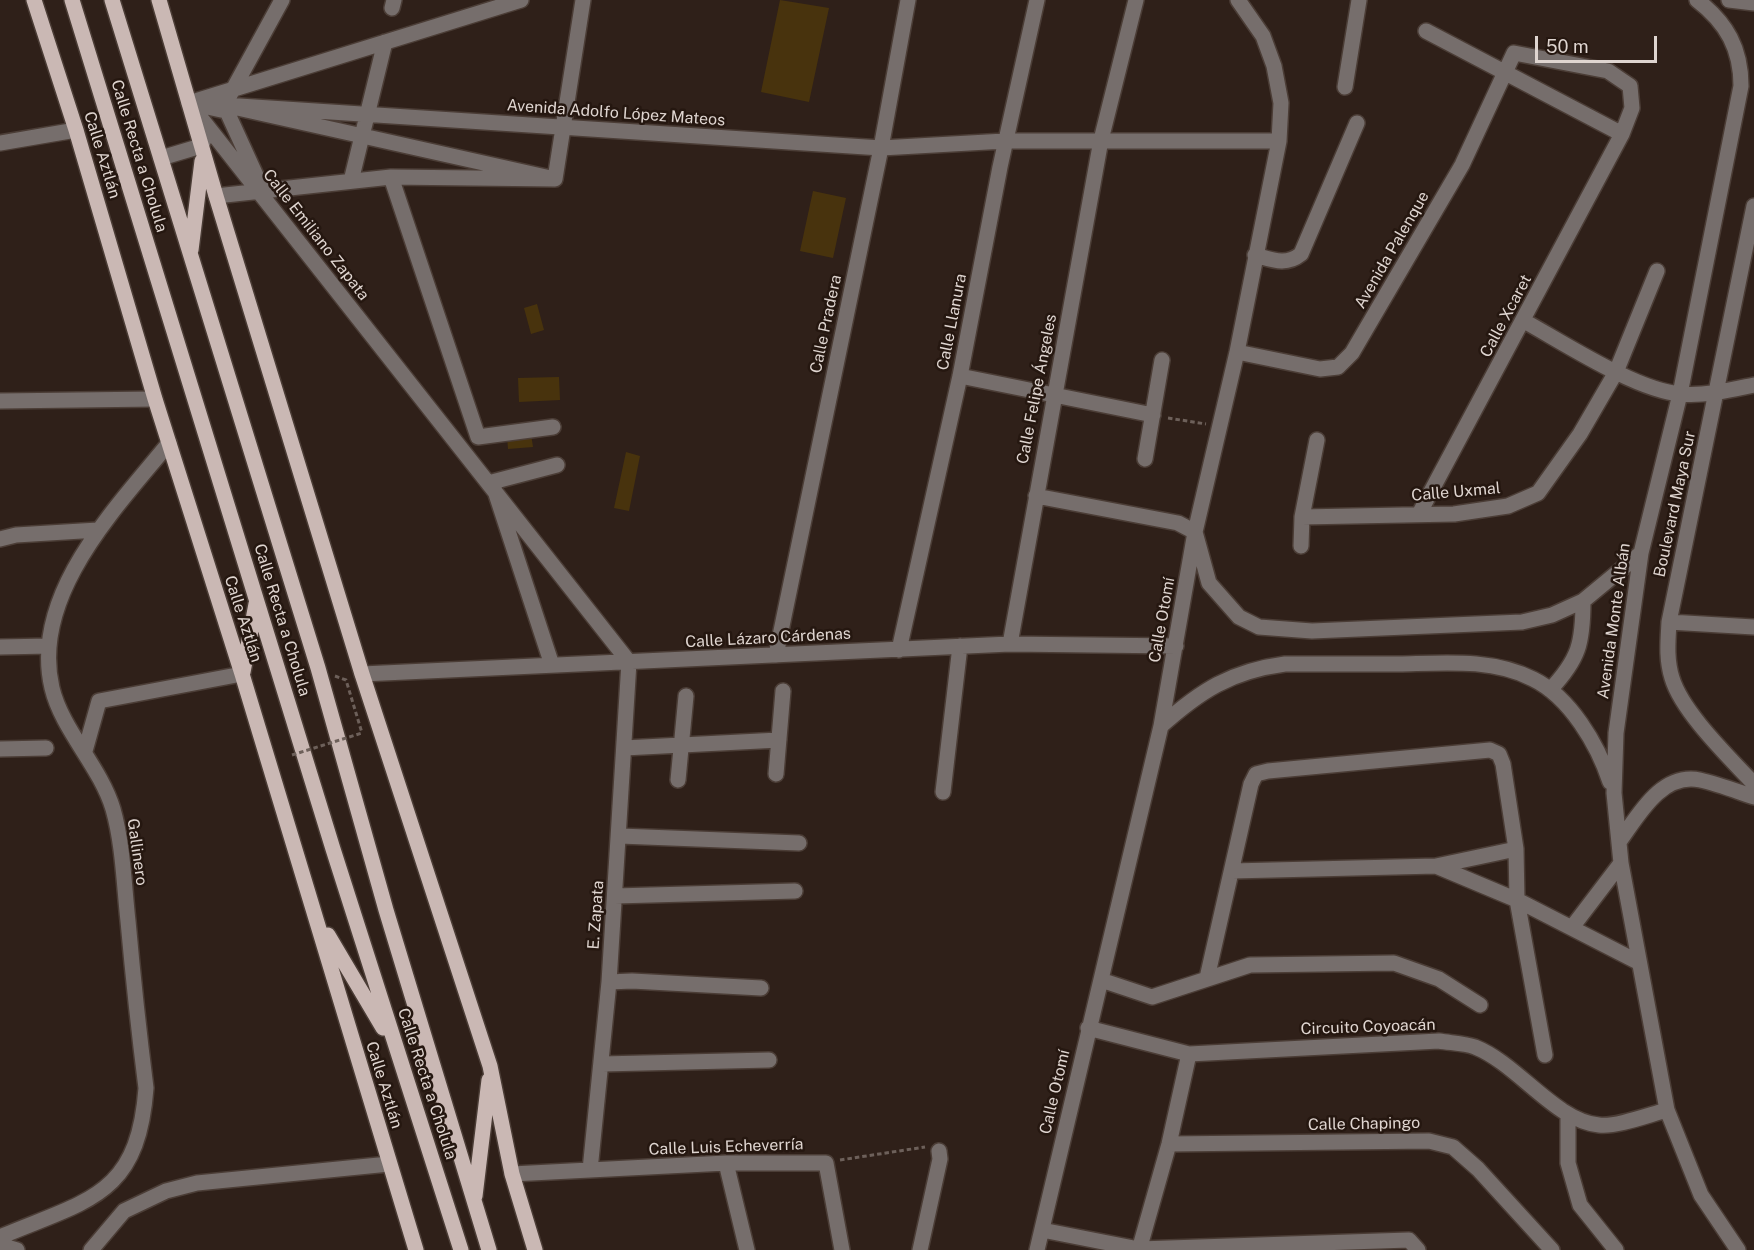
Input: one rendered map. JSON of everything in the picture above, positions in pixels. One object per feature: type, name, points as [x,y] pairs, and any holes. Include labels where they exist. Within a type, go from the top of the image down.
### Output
[{"type":"main road","name":"Calle Aztlán","points":[[34,0],[76,130],[155,399],[242,674],[416,1250]]},
{"type":"main road","name":"Calle Recta a Cholula","points":[[72,0],[459,1250]]},
{"type":"main road","name":"Calle Recta a Cholula","points":[[112,0],[318,668],[386,910],[489,1250]]},
{"type":"main road","points":[[159,0],[216,196],[363,674],[490,1066],[512,1174],[535,1250]]},
{"type":"main road","points":[[191,256],[202,149]]},
{"type":"main road","points":[[242,674],[257,601]]},
{"type":"main road","points":[[315,914],[397,1050]]},
{"type":"main road","points":[[475,1202],[490,1066]]},
{"type":"street","points":[[160,158],[202,149],[210,130],[282,0]]},
{"type":"street","points":[[189,103],[520,0]]},
{"type":"street","points":[[216,196],[391,177],[555,179],[583,0]]},
{"type":"street","name":"Calle Pradera","points":[[776,655],[881,148],[908,0]]},
{"type":"street","name":"Calle Llanura","points":[[899,650],[960,376],[1005,141],[1037,0]]},
{"type":"street","name":"Calle Felipe Ángeles","points":[[1010,644],[1101,140],[1136,0]]},
{"type":"street","name":"Calle Otomí","points":[[1037,1250],[1161,726],[1195,532],[1237,352],[1280,141],[1281,103],[1274,66],[1263,36],[1238,0]]},
{"type":"street","points":[[1345,87],[1359,0]]},
{"type":"street","name":"Avenida Monte Albán","points":[[1697,0],[1718,18],[1734,42],[1741,65],[1741,86],[1680,394],[1641,553],[1616,733],[1614,793],[1620,863],[1667,1110],[1701,1195],[1738,1250]]},
{"type":"street","points":[[1729,0],[1754,3]]},
{"type":"street","points":[[1426,31],[1622,134]]},
{"type":"street","points":[[351,181],[386,42]]},
{"type":"street","name":"Avenida Palenque","points":[[1237,352],[1320,369],[1338,367],[1352,353],[1462,165],[1514,54]]},
{"type":"street","name":"Calle Xcaret","points":[[1419,514],[1622,134],[1633,101],[1630,87],[1608,71],[1514,54]]},
{"type":"street","name":"Avenida Adolfo López Mateos","points":[[189,103],[362,136],[555,179]]},
{"type":"street","name":"Calle Emiliano Zapata","points":[[189,103],[260,190],[630,662]]},
{"type":"street","points":[[223,108],[260,190]]},
{"type":"street","name":"Avenida Adolfo López Mateos","points":[[223,108],[881,148],[1005,141],[1280,141]]},
{"type":"street","points":[[1255,255],[1282,262],[1291,261],[1301,254],[1358,123]]},
{"type":"street","points":[[0,143],[76,130]]},
{"type":"street","points":[[391,177],[478,437],[553,427]]},
{"type":"street","name":"Boulevard Maya Sur","points":[[1754,206],[1669,622],[1667,657],[1679,696],[1715,742],[1754,784]]},
{"type":"street","name":"Calle Uxmal","points":[[1302,517],[1454,514],[1508,506],[1538,493],[1580,434],[1616,372],[1657,271]]},
{"type":"street","points":[[1524,321],[1616,372],[1680,394],[1716,393],[1754,385]]},
{"type":"street","points":[[1145,459],[1162,360]]},
{"type":"street","points":[[960,376],[1153,415]]},
{"type":"street","points":[[0,400],[155,399]]},
{"type":"street","points":[[1301,546],[1302,517],[1317,440]]},
{"type":"street","name":"Gallinero","points":[[0,1237],[92,1197],[108,1186],[134,1152],[144,1118],[146,1088],[123,873],[113,808],[85,751],[61,711],[51,687],[49,646],[62,588],[98,530],[169,443]]},
{"type":"street","points":[[552,665],[494,487],[557,465]]},
{"type":"street","points":[[1036,496],[1178,523],[1195,532],[1209,583],[1239,617],[1260,627],[1312,631],[1522,622],[1552,615],[1583,601],[1641,553]]},
{"type":"street","points":[[0,539],[16,535],[98,530]]},
{"type":"street","points":[[1550,690],[1569,670],[1577,656],[1582,640],[1583,601]]},
{"type":"street","points":[[1669,622],[1754,627]]},
{"type":"street","name":"Calle Lázaro Cárdenas","points":[[363,674],[1010,644],[1176,646]]},
{"type":"street","points":[[0,647],[49,646]]},
{"type":"street","points":[[943,792],[960,646]]},
{"type":"street","name":"E. Zapata","points":[[590,1170],[609,982],[630,662]]},
{"type":"street","points":[[1161,726],[1189,701],[1231,676],[1259,668],[1285,664],[1473,663],[1524,676],[1550,690],[1585,727],[1604,763],[1614,793]]},
{"type":"street","points":[[85,751],[99,702],[242,674]]},
{"type":"street","points":[[776,774],[783,692]]},
{"type":"street","points":[[678,780],[686,696]]},
{"type":"street","points":[[624,748],[779,740]]},
{"type":"street","points":[[0,749],[45,748]]},
{"type":"street","points":[[1207,978],[1251,784],[1256,774],[1490,750],[1500,754],[1516,849],[1518,900],[1545,1055]]},
{"type":"street","points":[[1619,842],[1650,800],[1659,791],[1678,782],[1698,779],[1754,797]]},
{"type":"street","points":[[620,836],[799,843]]},
{"type":"street","points":[[1232,871],[1436,866],[1516,849]]},
{"type":"street","points":[[1573,926],[1620,863]]},
{"type":"street","points":[[1436,866],[1573,926],[1638,962]]},
{"type":"street","points":[[615,896],[795,891]]},
{"type":"street","points":[[1101,980],[1152,997],[1250,965],[1394,963],[1438,979],[1480,1005]]},
{"type":"street","points":[[609,982],[632,981],[761,988]]},
{"type":"street","name":"Circuito Coyoacán","points":[[1088,1028],[1189,1054],[1439,1041],[1474,1047],[1506,1065],[1568,1114],[1587,1124],[1603,1125],[1667,1110]]},
{"type":"street","points":[[1139,1249],[1169,1144],[1189,1054]]},
{"type":"street","points":[[602,1064],[769,1060]]},
{"type":"street","points":[[1568,1114],[1568,1163],[1580,1206],[1616,1250]]},
{"type":"street","name":"Calle Chapingo","points":[[1169,1144],[1429,1141],[1453,1147],[1478,1169],[1552,1250]]},
{"type":"street","points":[[920,1250],[940,1159],[939,1151]]},
{"type":"street","points":[[726,1163],[747,1250]]},
{"type":"street","name":"Calle Luis Echeverría","points":[[512,1174],[726,1163],[826,1163]]},
{"type":"street","points":[[826,1163],[843,1250]]},
{"type":"street","points":[[91,1250],[124,1211],[166,1191],[197,1183],[389,1164]]},
{"type":"street","points":[[1042,1230],[1139,1249],[1409,1239],[1418,1250]]},
{"type":"street","points":[[0,1245],[17,1250]]},
{"type":"path","points":[[1153,415],[1220,426]]},
{"type":"path","points":[[292,754],[362,733],[346,680]]},
{"type":"path","name":"Calle Luis Echeverría","points":[[826,1163],[929,1146],[939,1151]]},
{"type":"building","points":[[780,0],[829,8],[809,102],[761,92]]},
{"type":"building","points":[[813,191],[846,198],[833,258],[800,251]]},
{"type":"building","points":[[537,304],[544,330],[531,334],[524,308]]},
{"type":"building","points":[[559,377],[560,400],[519,402],[518,378]]},
{"type":"building","points":[[531,434],[533,447],[508,449],[507,436]]},
{"type":"building","points":[[626,452],[640,456],[629,511],[614,508]]}]
